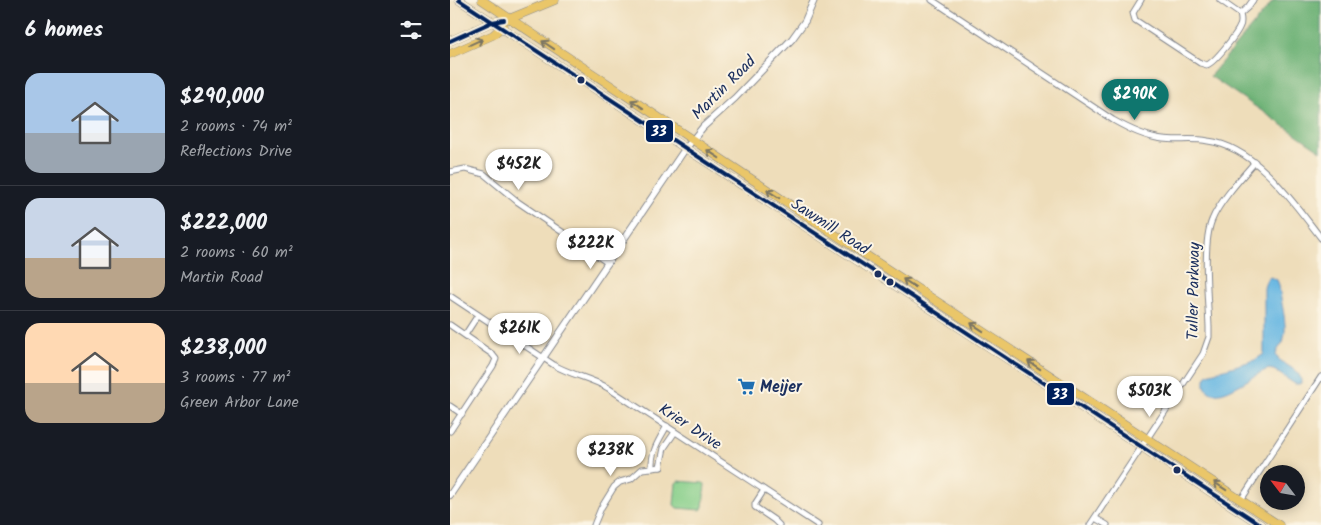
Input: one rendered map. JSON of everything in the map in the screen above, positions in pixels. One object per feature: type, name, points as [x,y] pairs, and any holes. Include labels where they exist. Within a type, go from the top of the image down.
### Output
[{"type":"main road","name":"Sawmill Road","points":[[459,0],[1261,525]]},
{"type":"main road","name":"Sawmill Road","points":[[482,0],[692,140],[1280,525]]},
{"type":"main road","points":[[450,41],[492,22],[509,19],[555,0]]},
{"type":"main road","points":[[450,54],[492,35],[509,19]]},
{"type":"street","name":"Martin Road","points":[[450,495],[686,148],[792,39],[804,21],[814,0]]},
{"type":"street","points":[[932,0],[1130,130],[1164,139],[1218,142],[1234,149],[1255,162],[1274,181],[1321,238]]},
{"type":"street","points":[[1141,0],[1133,13],[1135,20],[1203,65],[1214,61],[1239,29],[1240,14],[1220,0]]},
{"type":"street","points":[[1240,14],[1253,0]]},
{"type":"street","name":"Tuller Parkway","points":[[1143,447],[1205,351],[1209,337],[1207,243],[1209,226],[1219,208],[1255,162]]},
{"type":"street","points":[[450,172],[471,170],[488,176],[518,202],[608,263]]},
{"type":"street","name":"Krier Drive","points":[[450,296],[559,368],[591,379],[604,386],[818,525]]},
{"type":"street","points":[[465,335],[478,315]]},
{"type":"street","points":[[450,326],[492,354],[496,359],[450,431]]},
{"type":"street","points":[[1241,500],[1321,377]]},
{"type":"street","points":[[450,406],[462,414]]},
{"type":"street","points":[[652,468],[654,448],[666,426]]},
{"type":"street","points":[[594,525],[601,508],[614,487],[620,482],[630,479],[642,469],[660,467],[664,448],[675,432]]},
{"type":"street","points":[[1090,525],[1143,447]]},
{"type":"street","points":[[764,490],[755,504],[755,508],[774,520],[778,525]]},
{"type":"street","points":[[1095,518],[1107,525]]},
{"type":"green space","points":[[1274,0],[1321,0],[1321,151],[1210,76]]},
{"type":"green space","points":[[678,481],[705,484],[703,507],[701,510],[677,508],[674,505],[676,483]]},
{"type":"water","points":[[1270,277],[1277,280],[1279,285],[1285,326],[1283,340],[1276,356],[1298,374],[1301,383],[1295,384],[1274,370],[1268,369],[1226,391],[1220,393],[1209,392],[1205,386],[1205,379],[1208,374],[1255,360],[1264,354],[1264,288],[1266,281]]},
{"type":"transit line","name":"33","points":[[459,0],[1261,525]]},
{"type":"transit line","name":"33","points":[[450,41],[492,22],[504,20]]},
{"type":"place","name":"Meijer","points":[[746,387]]}]
